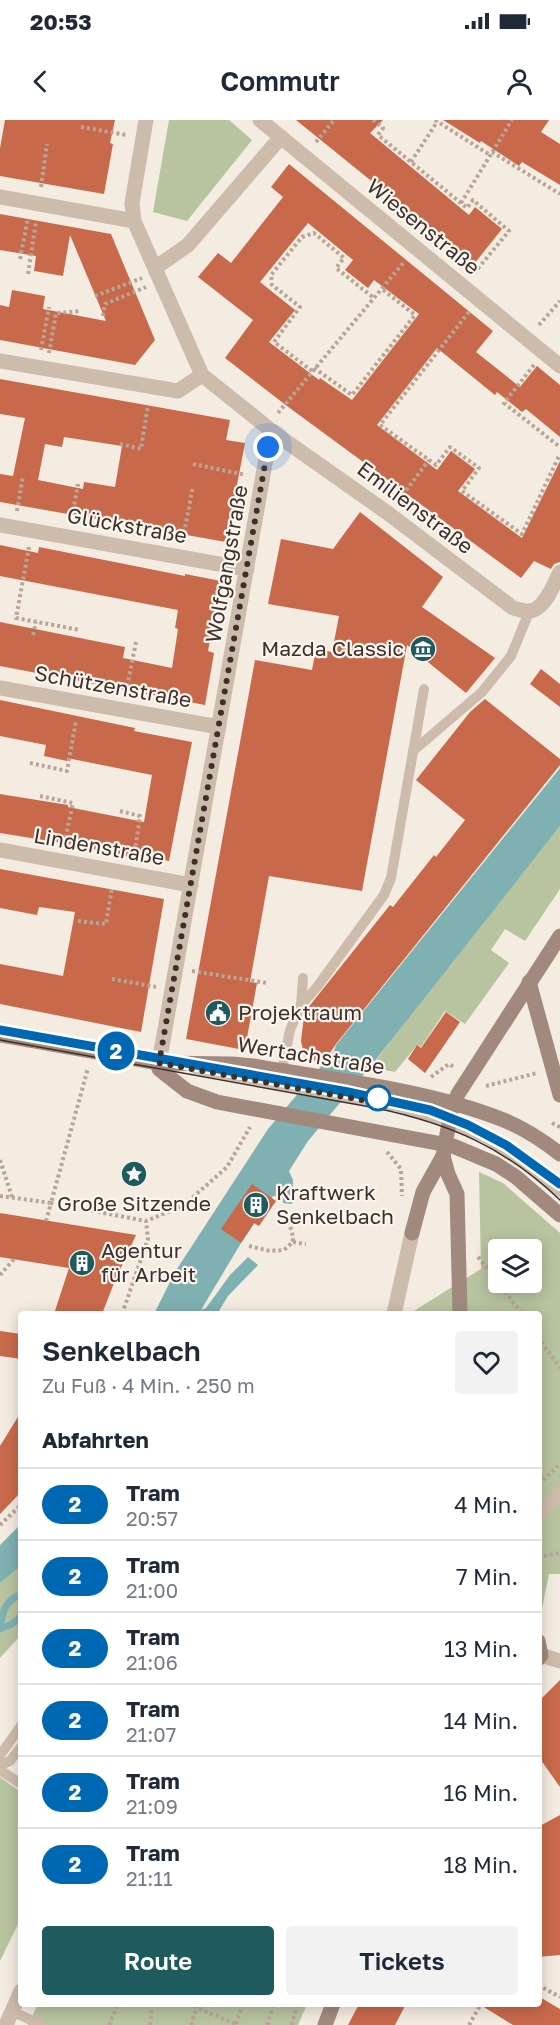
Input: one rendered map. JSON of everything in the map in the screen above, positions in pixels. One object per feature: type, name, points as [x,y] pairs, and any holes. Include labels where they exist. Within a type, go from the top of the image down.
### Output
[{"type":"street","points":[[146,120],[132,203],[134,221],[202,375],[272,431]]},
{"type":"street","name":"Wiesenstraße","points":[[260,120],[560,366]]},
{"type":"street","points":[[157,274],[188,245],[281,137]]},
{"type":"street","points":[[0,197],[134,221]]},
{"type":"street","points":[[0,361],[178,391],[202,375]]},
{"type":"street","name":"Wolfgangstraße","points":[[159,1063],[272,431]]},
{"type":"street","name":"Emilienstraße","points":[[272,431],[389,514],[513,608],[529,612]]},
{"type":"street","name":"Glückstraße","points":[[7,526],[247,569]]},
{"type":"street","points":[[529,612],[543,603],[560,572]]},
{"type":"street","name":"Schützenstraße","points":[[0,688],[219,727]]},
{"type":"street","name":"Lindenstraße","points":[[0,850],[191,885]]},
{"type":"street","points":[[395,1311],[423,1192],[444,1150],[454,1105],[469,1076],[560,936]]},
{"type":"street","points":[[529,982],[560,1095]]},
{"type":"street","name":"Wertachstraße","points":[[0,1035],[159,1063],[232,1064],[357,1084],[454,1105],[501,1119],[517,1126],[560,1154]]},
{"type":"street","points":[[159,1063],[159,1069],[187,1091],[217,1102],[325,1123],[496,1164],[516,1177],[560,1215]]},
{"type":"street","points":[[444,1150],[450,1178],[457,1194],[459,1311]]},
{"type":"street","points":[[432,1178],[450,1178]]},
{"type":"street","points":[[542,1509],[560,1493]]},
{"type":"street","points":[[542,1653],[560,1662]]},
{"type":"street","points":[[6,2014],[18,1996]]},
{"type":"street","points":[[325,2025],[332,2007]]},
{"type":"lane","points":[[413,751],[482,692],[511,656],[529,612]]},
{"type":"lane","points":[[282,1071],[290,1030],[301,1005],[317,987],[384,896],[391,878],[424,689]]},
{"type":"lane","points":[[301,1005],[303,978]]},
{"type":"lane","points":[[159,1063],[395,1106],[449,1122],[485,1138],[518,1159],[560,1192]]},
{"type":"lane","points":[[0,1755],[18,1730]]},
{"type":"lane","points":[[0,1765],[10,1761],[18,1752]]},
{"type":"lane","points":[[0,1770],[18,1783]]},
{"type":"lane","points":[[6,2014],[41,2025]]},
{"type":"path","points":[[304,156],[334,120]]},
{"type":"path","points":[[373,120],[383,128],[378,135],[467,208],[473,200],[509,231],[463,287]]},
{"type":"path","points":[[461,203],[512,120]]},
{"type":"path","points":[[411,162],[436,121],[560,194]]},
{"type":"path","points":[[81,127],[143,138]]},
{"type":"path","points":[[20,259],[35,203],[47,144]]},
{"type":"path","points":[[28,274],[35,203]]},
{"type":"path","points":[[374,298],[336,268],[344,258],[314,233],[303,237],[271,275],[272,285],[300,308],[274,342],[352,394],[415,315],[382,289]]},
{"type":"path","points":[[272,431],[313,369],[416,248]]},
{"type":"path","points":[[95,296],[157,274]]},
{"type":"path","points":[[103,316],[105,304],[157,274]]},
{"type":"path","points":[[479,300],[380,425],[436,465],[450,447],[479,468],[462,491],[522,534],[560,454]]},
{"type":"path","points":[[527,339],[560,301]]},
{"type":"path","points":[[42,368],[49,307]]},
{"type":"path","points":[[42,368],[56,313],[81,311]]},
{"type":"path","points":[[544,353],[504,403],[560,447]]},
{"type":"path","points":[[120,444],[141,449],[151,386]]},
{"type":"path","points":[[389,514],[429,460]]},
{"type":"path","points":[[193,464],[263,478]]},
{"type":"path","points":[[7,526],[23,476]]},
{"type":"path","points":[[68,537],[78,484]]},
{"type":"path","points":[[179,557],[193,486]]},
{"type":"path","points":[[32,531],[16,618],[80,630]]},
{"type":"path","points":[[33,635],[36,622]]},
{"type":"path","points":[[123,710],[136,642]]},
{"type":"path","points":[[30,763],[67,771],[80,702]]},
{"type":"path","points":[[40,796],[73,803],[61,861]]},
{"type":"path","points":[[120,811],[140,816],[131,874]]},
{"type":"path","points":[[78,921],[106,924],[114,871]]},
{"type":"path","points":[[176,968],[267,983]]},
{"type":"path","points":[[112,979],[172,990]]},
{"type":"path","points":[[46,1221],[92,1052]]},
{"type":"path","points":[[426,1079],[434,1076],[449,1064],[486,1086],[553,1069]]},
{"type":"path","points":[[0,1196],[146,1221],[183,1206],[227,1167],[252,1124]]},
{"type":"path","points":[[0,1160],[12,1197]]},
{"type":"path","points":[[249,1246],[270,1251],[284,1250],[293,1242],[293,1231],[278,1211]]},
{"type":"path","points":[[123,1311],[148,1239],[146,1221]]},
{"type":"path","points":[[293,1242],[306,1244]]},
{"type":"path","points":[[478,1246],[478,1258],[488,1270]]},
{"type":"path","points":[[0,1275],[14,1259]]},
{"type":"path","points":[[506,1293],[520,1311]]},
{"type":"path","points":[[542,1343],[560,1368]]},
{"type":"path","points":[[542,1481],[560,1464]]},
{"type":"path","points":[[0,1525],[18,1508]]},
{"type":"path","points":[[542,1556],[560,1553]]},
{"type":"path","points":[[542,1987],[560,1997]]},
{"type":"path","points":[[109,2025],[117,2007]]},
{"type":"path","points":[[150,2025],[152,2007]]},
{"type":"path","points":[[191,2025],[196,2007]]},
{"type":"path","points":[[201,2007],[236,2024],[242,2007]]},
{"type":"path","points":[[267,2025],[273,2007]]},
{"type":"path","points":[[292,2025],[296,2007]]},
{"type":"path","points":[[469,2025],[479,2007]]},
{"type":"green space","points":[[169,120],[229,120],[252,140],[187,221],[153,212]]},
{"type":"green space","points":[[560,826],[560,889],[525,941],[505,929],[491,950],[509,963],[465,1024],[445,1011],[421,1047],[417,1045],[395,1072],[371,1067],[423,998]]},
{"type":"green space","points":[[479,1172],[503,1183],[560,1233],[560,1574],[549,1574],[542,1609],[542,1311],[414,1311],[481,1269]]},
{"type":"green space","points":[[18,1568],[18,1638],[0,1658],[0,1583]]},
{"type":"green space","points":[[0,1777],[18,1790],[18,1924],[0,1961]]},
{"type":"green space","points":[[37,2007],[306,2007],[298,2025],[28,2025]]},
{"type":"water","points":[[560,768],[560,826],[370,1067],[308,1141],[289,1171],[293,1180],[292,1204],[283,1203],[283,1198],[273,1196],[241,1243],[201,1310],[206,1308],[230,1275],[248,1257],[258,1265],[228,1296],[219,1311],[156,1311],[175,1272],[268,1129],[334,1051],[336,1045]]},
{"type":"water","points":[[18,1527],[18,1568],[0,1583],[0,1545]]},
{"type":"building","points":[[5,120],[115,120],[104,194],[0,176],[0,148]]},
{"type":"building","points":[[296,120],[383,120],[370,133],[469,215],[475,207],[502,229],[474,264]]},
{"type":"building","points":[[443,120],[549,120],[541,132],[560,144],[560,185],[522,162],[519,166]]},
{"type":"building","points":[[289,164],[493,331],[476,352],[520,387],[537,366],[560,385],[560,437],[526,409],[522,412],[497,392],[495,395],[437,348],[377,425],[437,470],[451,451],[475,469],[458,491],[522,538],[560,461],[560,562],[554,564],[551,569],[534,561],[521,578],[225,358],[253,320],[198,277],[218,253],[231,263],[283,197],[271,187]],"holes":[[[308,223],[353,260],[345,270],[368,288],[374,280],[419,314],[352,400],[320,378],[319,380],[269,342],[295,310],[260,282]]]},
{"type":"building","points":[[0,214],[111,234],[155,340],[135,365],[0,340],[0,305],[9,307],[12,290],[45,296],[43,309],[106,321],[70,235],[63,276],[34,271],[36,256],[0,250]]},
{"type":"building","points":[[0,379],[230,420],[226,440],[245,443],[226,542],[0,502],[0,474],[13,476],[25,418],[0,414]],"holes":[[[64,437],[122,446],[115,487],[84,482],[83,489],[38,480],[45,444],[62,447]]]},
{"type":"building","points":[[360,512],[443,577],[422,607],[495,658],[466,693],[407,645],[362,891],[269,876],[250,982],[257,983],[246,1043],[239,1049],[186,1039],[255,660],[312,670],[316,649],[332,652],[339,616],[268,604],[281,539],[333,549]]},
{"type":"building","points":[[0,545],[38,553],[39,547],[221,581],[208,651],[214,653],[205,705],[0,666],[0,622],[125,647],[123,658],[172,668],[178,629],[175,628],[178,610],[0,576]]},
{"type":"building","points":[[541,669],[560,684],[560,707],[530,684]]},
{"type":"building","points":[[485,699],[560,759],[560,765],[336,1044],[324,1062],[305,1059],[301,1041],[307,1009],[390,905],[393,907],[465,820],[416,780],[470,712]]},
{"type":"building","points":[[0,700],[192,742],[169,861],[131,854],[130,857],[0,833],[0,794],[68,805],[68,807],[144,822],[152,775],[67,758],[67,761],[44,756],[46,745],[0,736]]},
{"type":"building","points":[[0,869],[164,899],[141,1032],[0,1004],[0,964],[63,976],[75,912],[39,907],[37,915],[0,908]]},
{"type":"building","points":[[446,1012],[460,1022],[425,1073],[408,1059],[417,1045],[421,1048]]},
{"type":"building","name":"Kraftwerk Senkelbach","points":[[252,1184],[276,1201],[259,1226],[254,1223],[241,1243],[221,1229]]},
{"type":"building","name":"Agentur für Arbeit","points":[[0,1213],[136,1235],[103,1311],[55,1311],[69,1268],[0,1257]]},
{"type":"building","points":[[0,1331],[18,1334],[18,1359],[0,1356]]},
{"type":"building","points":[[18,1417],[18,1495],[0,1514],[0,1446]]},
{"type":"building","points":[[560,1680],[560,1787],[542,1762],[542,1698]]},
{"type":"building","points":[[560,1815],[560,1955],[542,1957],[542,1825]]},
{"type":"building","points":[[542,1998],[560,2009],[560,2025],[513,2025],[484,2007],[542,2007]]},
{"type":"building","points":[[357,2007],[404,2007],[395,2025],[348,2025]]},
{"type":"waterway","points":[[0,1629],[3,1613],[11,1600],[18,1596]]},
{"type":"waterway","points":[[1,1628],[18,1619]]},
{"type":"tram line","points":[[0,1030],[348,1092],[430,1110],[468,1125],[506,1145],[560,1184]]},
{"type":"tram line","name":"2","points":[[0,1030],[348,1092],[430,1110],[487,1134],[521,1154],[560,1184]]},
{"type":"tram line","points":[[0,1040],[403,1114],[452,1130],[497,1152],[539,1181],[560,1200]]},
{"type":"place","name":"Mazda Classic","points":[[423,649]]},
{"type":"place","name":"Projektraum","points":[[218,1013]]},
{"type":"place","name":"Große Sitzende","points":[[134,1174]]},
{"type":"place","name":"Kraftwerk Senkelbach","points":[[256,1205]]},
{"type":"place","name":"Agentur für Arbeit","points":[[82,1263]]},
{"type":"route","points":[[268,447],[159,1063],[378,1103],[378,1098]]}]
